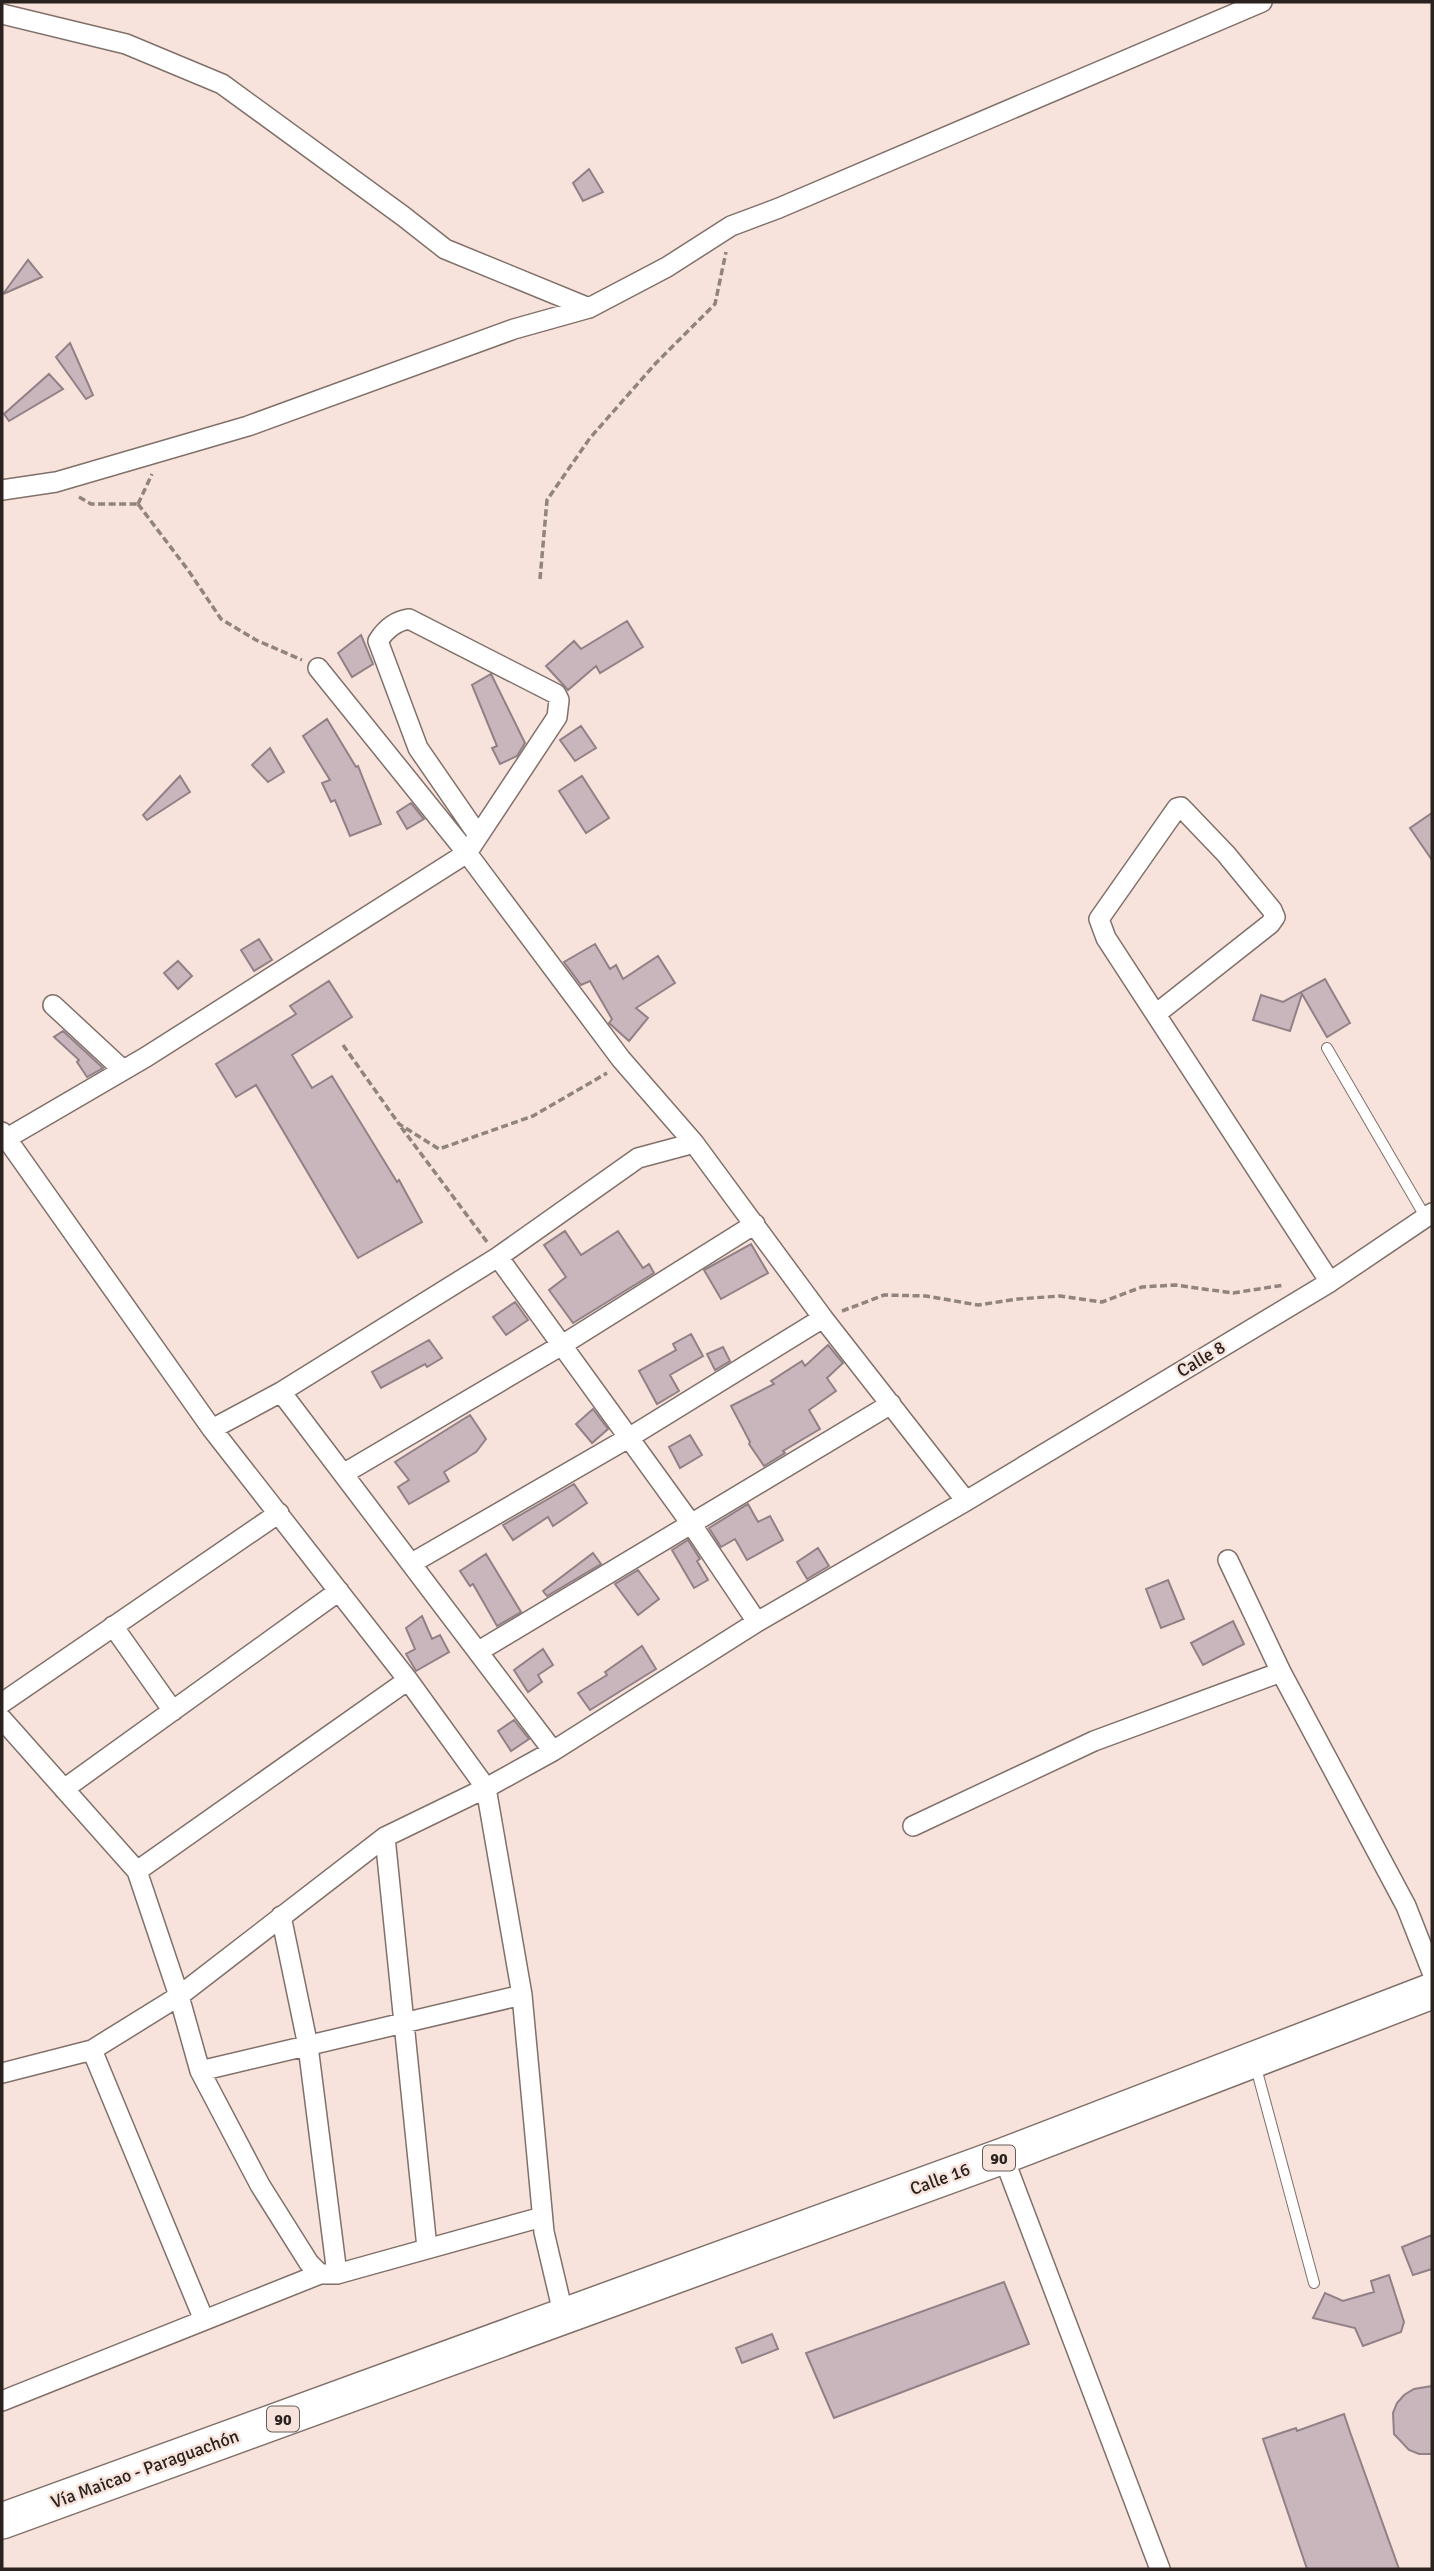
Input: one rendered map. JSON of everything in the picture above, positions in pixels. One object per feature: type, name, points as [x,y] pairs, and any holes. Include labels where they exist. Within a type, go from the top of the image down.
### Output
[{"type":"highway","name":"Calle 16","points":[[564,2317],[1003,2156],[1254,2060],[1431,1974]]},
{"type":"highway","name":"Vía Maicao - Paraguachón","points":[[2,2521],[564,2317]]},
{"type":"street","points":[[2,490],[56,482],[248,426],[514,329],[589,308],[667,268],[732,226],[1262,2]]},
{"type":"street","points":[[2,14],[126,44],[222,84],[404,216],[445,249],[589,308]]},
{"type":"street","points":[[478,835],[418,747],[378,641],[384,632],[401,620],[409,619],[555,694],[559,700],[557,717],[467,853],[123,1070],[3,1137],[212,1429],[408,1680],[486,1788],[522,1995],[543,2224],[564,2317]]},
{"type":"street","points":[[318,668],[467,853],[621,1059],[694,1143],[823,1318],[966,1501]]},
{"type":"street","points":[[1156,1014],[1270,924],[1275,917],[1226,853],[1181,807],[1177,808],[1099,919],[1106,938],[1330,1282]]},
{"type":"street","points":[[53,1005],[123,1070]]},
{"type":"street","points":[[212,1429],[281,1392],[498,1257],[638,1158],[694,1143]]},
{"type":"street","name":"Calle 8","points":[[2,2073],[92,2050],[180,1996],[386,1837],[486,1788],[553,1751],[757,1622],[966,1501],[1330,1282],[1429,1216]]},
{"type":"street","points":[[343,1474],[562,1345],[755,1224]]},
{"type":"street","points":[[498,1257],[692,1524],[757,1622]]},
{"type":"street","points":[[412,1563],[630,1437],[823,1318]]},
{"type":"street","points":[[281,1392],[553,1751]]},
{"type":"street","points":[[479,1651],[891,1404]]},
{"type":"street","points":[[2,1703],[279,1513]]},
{"type":"street","points":[[1228,1560],[1281,1672],[1399,1893],[1416,1930],[1431,1974]]},
{"type":"street","points":[[64,1789],[339,1591]]},
{"type":"street","points":[[113,1626],[173,1711]]},
{"type":"street","points":[[913,1826],[1094,1741],[1281,1672]]},
{"type":"street","points":[[137,1871],[408,1680]]},
{"type":"street","points":[[2,1719],[137,1871],[180,1996],[200,2071],[260,2185],[309,2263],[328,2274]]},
{"type":"street","points":[[386,1837],[427,2248]]},
{"type":"street","points":[[281,1916],[309,2046],[328,2274]]},
{"type":"street","points":[[200,2071],[522,1995]]},
{"type":"street","points":[[92,2050],[204,2320]]},
{"type":"street","points":[[1003,2156],[1160,2569]]},
{"type":"street","points":[[2,2402],[204,2320],[328,2274],[427,2248],[543,2224]]},
{"type":"lane","points":[[1327,1048],[1429,1216]]},
{"type":"lane","points":[[1254,2060],[1314,2283]]},
{"type":"path","points":[[540,579],[547,500],[590,438],[656,363],[715,304],[732,226]]},
{"type":"path","points":[[56,482],[91,504],[138,504],[188,570],[221,620],[256,640],[318,668]]},
{"type":"path","points":[[343,1045],[498,1257]]},
{"type":"path","points":[[399,1124],[439,1149],[533,1116],[606,1074],[621,1059]]},
{"type":"path","points":[[823,1318],[884,1295],[926,1296],[978,1305],[1060,1296],[1102,1302],[1142,1287],[1175,1285],[1233,1293],[1287,1285]]},
{"type":"building","points":[[589,169],[603,192],[583,201],[573,183]]},
{"type":"building","points":[[28,260],[42,277],[3,294]]},
{"type":"building","points":[[70,343],[93,395],[86,399],[56,357]]},
{"type":"building","points":[[49,374],[63,389],[9,421],[4,414]]},
{"type":"building","points":[[627,621],[643,647],[600,673],[596,666],[568,690],[546,666],[574,641],[581,649]]},
{"type":"building","points":[[361,635],[373,664],[352,677],[338,653]]},
{"type":"building","points":[[491,674],[525,743],[517,756],[500,764],[492,748],[497,746],[472,685]]},
{"type":"building","points":[[327,719],[356,767],[358,766],[381,824],[350,836],[335,800],[331,802],[322,783],[330,780],[303,736]]},
{"type":"building","points":[[581,726],[596,748],[575,761],[560,740]]},
{"type":"building","points":[[270,748],[284,772],[268,782],[252,765]]},
{"type":"building","points":[[180,776],[190,792],[147,820],[143,815]]},
{"type":"building","points":[[582,776],[609,818],[586,833],[559,791]]},
{"type":"building","points":[[411,803],[424,819],[407,829],[397,812]]},
{"type":"building","points":[[1432,813],[1432,860],[1410,828]]},
{"type":"building","points":[[259,939],[272,960],[254,971],[241,950]]},
{"type":"building","points":[[595,944],[610,969],[616,965],[623,979],[658,956],[675,983],[636,1008],[648,1018],[629,1041],[609,1023],[612,1019],[590,981],[581,985],[564,962]]},
{"type":"building","points":[[178,961],[192,976],[178,989],[164,973]]},
{"type":"building","points":[[1325,979],[1350,1023],[1327,1037],[1302,994],[1290,1031],[1253,1020],[1261,995],[1283,1002]]},
{"type":"building","points":[[329,981],[352,1017],[292,1055],[312,1088],[332,1076],[397,1182],[399,1180],[422,1222],[358,1258],[256,1085],[236,1097],[216,1064],[296,1014],[290,1006]]},
{"type":"building","points":[[63,1031],[103,1068],[87,1077],[77,1062],[79,1060],[54,1037]]},
{"type":"building","points":[[565,1231],[581,1255],[618,1231],[643,1268],[649,1264],[654,1273],[573,1323],[549,1290],[566,1277],[544,1245]]},
{"type":"building","points":[[751,1244],[768,1273],[721,1299],[704,1270]]},
{"type":"building","points":[[515,1302],[528,1320],[506,1335],[493,1317]]},
{"type":"building","points":[[691,1334],[703,1356],[670,1375],[679,1391],[657,1404],[639,1371],[676,1350],[673,1344]]},
{"type":"building","points":[[429,1340],[442,1358],[427,1367],[425,1364],[381,1388],[372,1372]]},
{"type":"building","points":[[828,1345],[843,1363],[827,1378],[836,1391],[809,1410],[820,1429],[764,1466],[749,1444],[731,1406],[774,1384],[771,1381],[802,1361],[805,1366]]},
{"type":"building","points":[[723,1347],[730,1361],[715,1370],[707,1354]]},
{"type":"building","points":[[593,1409],[608,1429],[592,1443],[576,1424]]},
{"type":"building","points":[[470,1415],[486,1439],[476,1452],[444,1472],[449,1481],[409,1504],[398,1487],[409,1480],[395,1462]]},
{"type":"building","points":[[690,1435],[702,1455],[680,1468],[669,1447]]},
{"type":"building","points":[[574,1484],[587,1503],[553,1526],[548,1517],[513,1540],[503,1525]]},
{"type":"building","points":[[748,1504],[758,1522],[770,1516],[783,1540],[747,1560],[735,1539],[721,1547],[709,1528]]},
{"type":"building","points":[[688,1540],[700,1559],[697,1561],[708,1580],[694,1588],[672,1550]]},
{"type":"building","points":[[818,1548],[829,1566],[807,1579],[797,1562]]},
{"type":"building","points":[[593,1553],[601,1564],[547,1596],[543,1591]]},
{"type":"building","points":[[486,1554],[521,1612],[497,1626],[473,1584],[470,1586],[460,1571]]},
{"type":"building","points":[[638,1570],[659,1599],[638,1615],[615,1584]]},
{"type":"building","points":[[1168,1580],[1184,1619],[1161,1628],[1146,1589]]},
{"type":"building","points":[[422,1616],[432,1639],[440,1635],[449,1652],[416,1671],[406,1654],[415,1649],[406,1628]]},
{"type":"building","points":[[1233,1621],[1244,1644],[1203,1665],[1191,1643]]},
{"type":"building","points":[[642,1646],[656,1669],[590,1710],[578,1693],[607,1675],[605,1672]]},
{"type":"building","points":[[543,1649],[553,1665],[538,1675],[542,1682],[528,1692],[514,1670]]},
{"type":"building","points":[[514,1720],[529,1739],[511,1751],[498,1731]]},
{"type":"building","points":[[1432,2235],[1432,2269],[1413,2275],[1402,2247]]},
{"type":"building","points":[[1389,2275],[1404,2322],[1401,2332],[1363,2346],[1355,2328],[1313,2318],[1325,2293],[1343,2301],[1374,2292],[1371,2281]]},
{"type":"building","points":[[1004,2282],[1029,2344],[834,2418],[806,2353]]},
{"type":"building","points":[[772,2334],[778,2349],[742,2363],[736,2348]]},
{"type":"building","points":[[1432,2386],[1432,2454],[1419,2454],[1409,2450],[1394,2434],[1393,2413],[1404,2395],[1414,2389]]},
{"type":"building","points":[[1344,2414],[1399,2569],[1307,2569],[1263,2439],[1296,2428],[1297,2431]]}]
